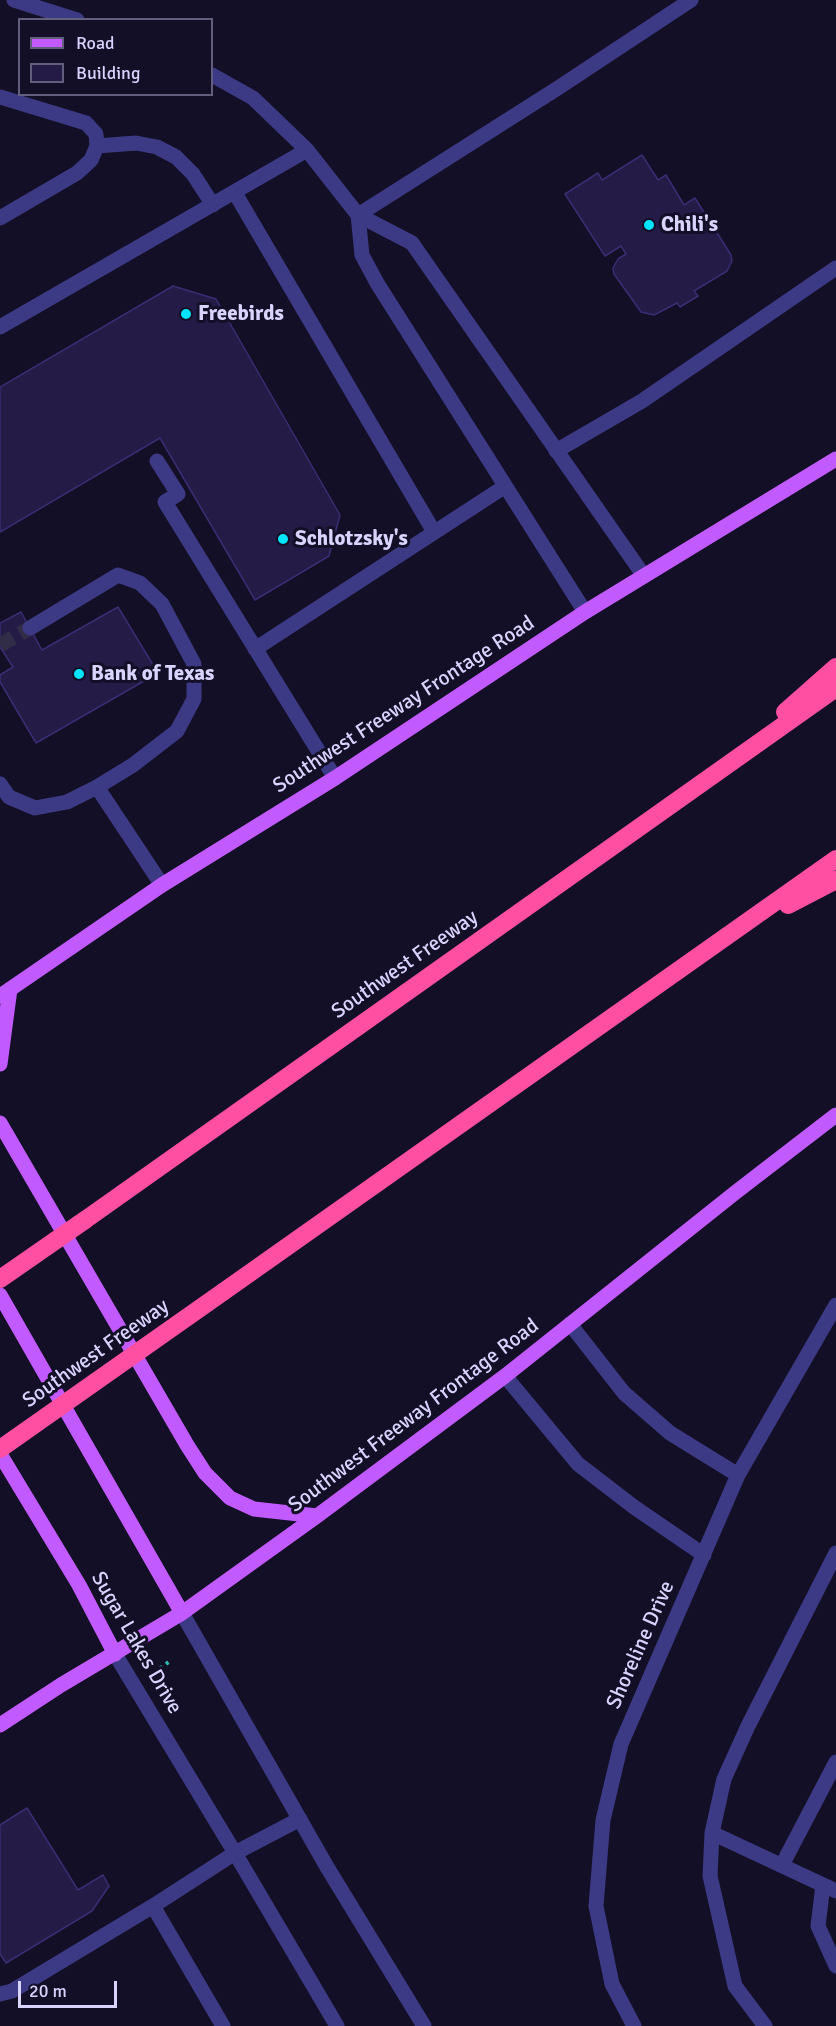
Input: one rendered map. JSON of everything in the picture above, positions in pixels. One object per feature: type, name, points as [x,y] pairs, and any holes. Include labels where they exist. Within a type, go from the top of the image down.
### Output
[{"type":"highway","points":[[713,775],[836,667]]},
{"type":"highway","name":"Southwest Freeway","points":[[0,1279],[836,688]]},
{"type":"highway","name":"Southwest Freeway","points":[[0,1449],[836,859]]},
{"type":"highway","points":[[727,936],[836,880]]},
{"type":"main road","name":"Southwest Freeway Frontage Road","points":[[5,992],[162,885],[335,778],[585,612],[836,459]]},
{"type":"main road","points":[[0,1064],[5,992]]},
{"type":"main road","name":"Southwest Freeway Frontage Road","points":[[0,1725],[61,1685],[182,1613],[317,1516],[505,1376],[836,1115]]},
{"type":"main road","points":[[0,1123],[205,1473],[230,1498],[254,1509],[317,1516]]},
{"type":"main road","points":[[0,1295],[182,1613]]},
{"type":"main road","name":"Sugar Lakes Drive","points":[[0,1454],[79,1585],[115,1654]]},
{"type":"street","points":[[14,0],[71,18]]},
{"type":"street","points":[[358,215],[691,0]]},
{"type":"street","points":[[213,76],[253,98],[307,150],[358,215],[412,243],[644,576]]},
{"type":"street","points":[[0,97],[86,123],[96,134],[97,146],[91,160],[77,173],[0,219]]},
{"type":"street","points":[[97,146],[136,143],[157,147],[176,157],[193,174],[213,205]]},
{"type":"street","points":[[0,327],[307,150]]},
{"type":"street","points":[[235,193],[434,532]]},
{"type":"street","points":[[358,215],[362,255],[377,283],[585,612]]},
{"type":"street","points":[[556,451],[642,401],[836,268]]},
{"type":"street","points":[[157,461],[178,494],[165,502],[335,778]]},
{"type":"street","points":[[255,649],[504,487]]},
{"type":"street","points":[[0,784],[9,797],[35,808],[67,802],[133,765],[177,731],[194,699],[194,664],[162,604],[140,583],[118,574],[30,628]]},
{"type":"street","points":[[97,787],[162,885]]},
{"type":"street","name":"Shoreline Drive","points":[[634,2026],[612,1984],[596,1906],[603,1820],[621,1744],[738,1475],[830,1327],[836,1305]]},
{"type":"street","points":[[570,1324],[624,1393],[670,1433],[738,1475]]},
{"type":"street","points":[[505,1376],[578,1464],[634,1507],[704,1555]]},
{"type":"street","points":[[765,2026],[735,1986],[710,1876],[712,1833],[724,1779],[748,1726],[835,1556]]},
{"type":"street","points":[[182,1613],[300,1819],[424,2026]]},
{"type":"street","name":"Sugar Lakes Drive","points":[[115,1654],[337,2026]]},
{"type":"street","points":[[782,1865],[836,1762]]},
{"type":"street","points":[[0,1994],[12,1991],[153,1906],[235,1853],[300,1819]]},
{"type":"street","points":[[712,1833],[830,1888],[818,1926],[836,1966]]},
{"type":"street","points":[[153,1906],[223,2026]]},
{"type":"path","points":[[150,1675],[170,1662]]},
{"type":"building","name":"Chili's","points":[[642,155],[658,180],[666,175],[684,205],[695,198],[731,255],[732,261],[727,271],[694,291],[698,296],[680,307],[677,303],[654,315],[641,312],[614,274],[613,268],[618,259],[626,254],[621,246],[605,256],[565,194],[598,173],[602,180]]},
{"type":"building","points":[[173,286],[216,299],[340,515],[329,556],[255,600],[160,438],[0,532],[0,387]]},
{"type":"building","name":"Bank of Texas","points":[[118,607],[158,673],[36,743],[0,682],[0,675],[13,667],[0,647],[0,623],[21,612],[42,650]]},
{"type":"building","points":[[27,1808],[78,1890],[103,1875],[109,1886],[92,1911],[6,1963],[0,1954],[0,1825]]},
{"type":"tunnel","points":[[0,645],[30,628]]},
{"type":"place","name":"Chili's","points":[[649,225]]},
{"type":"place","name":"Freebirds","points":[[186,314]]},
{"type":"place","name":"Schlotzsky's","points":[[283,539]]},
{"type":"place","name":"Bank of Texas","points":[[79,674]]}]
